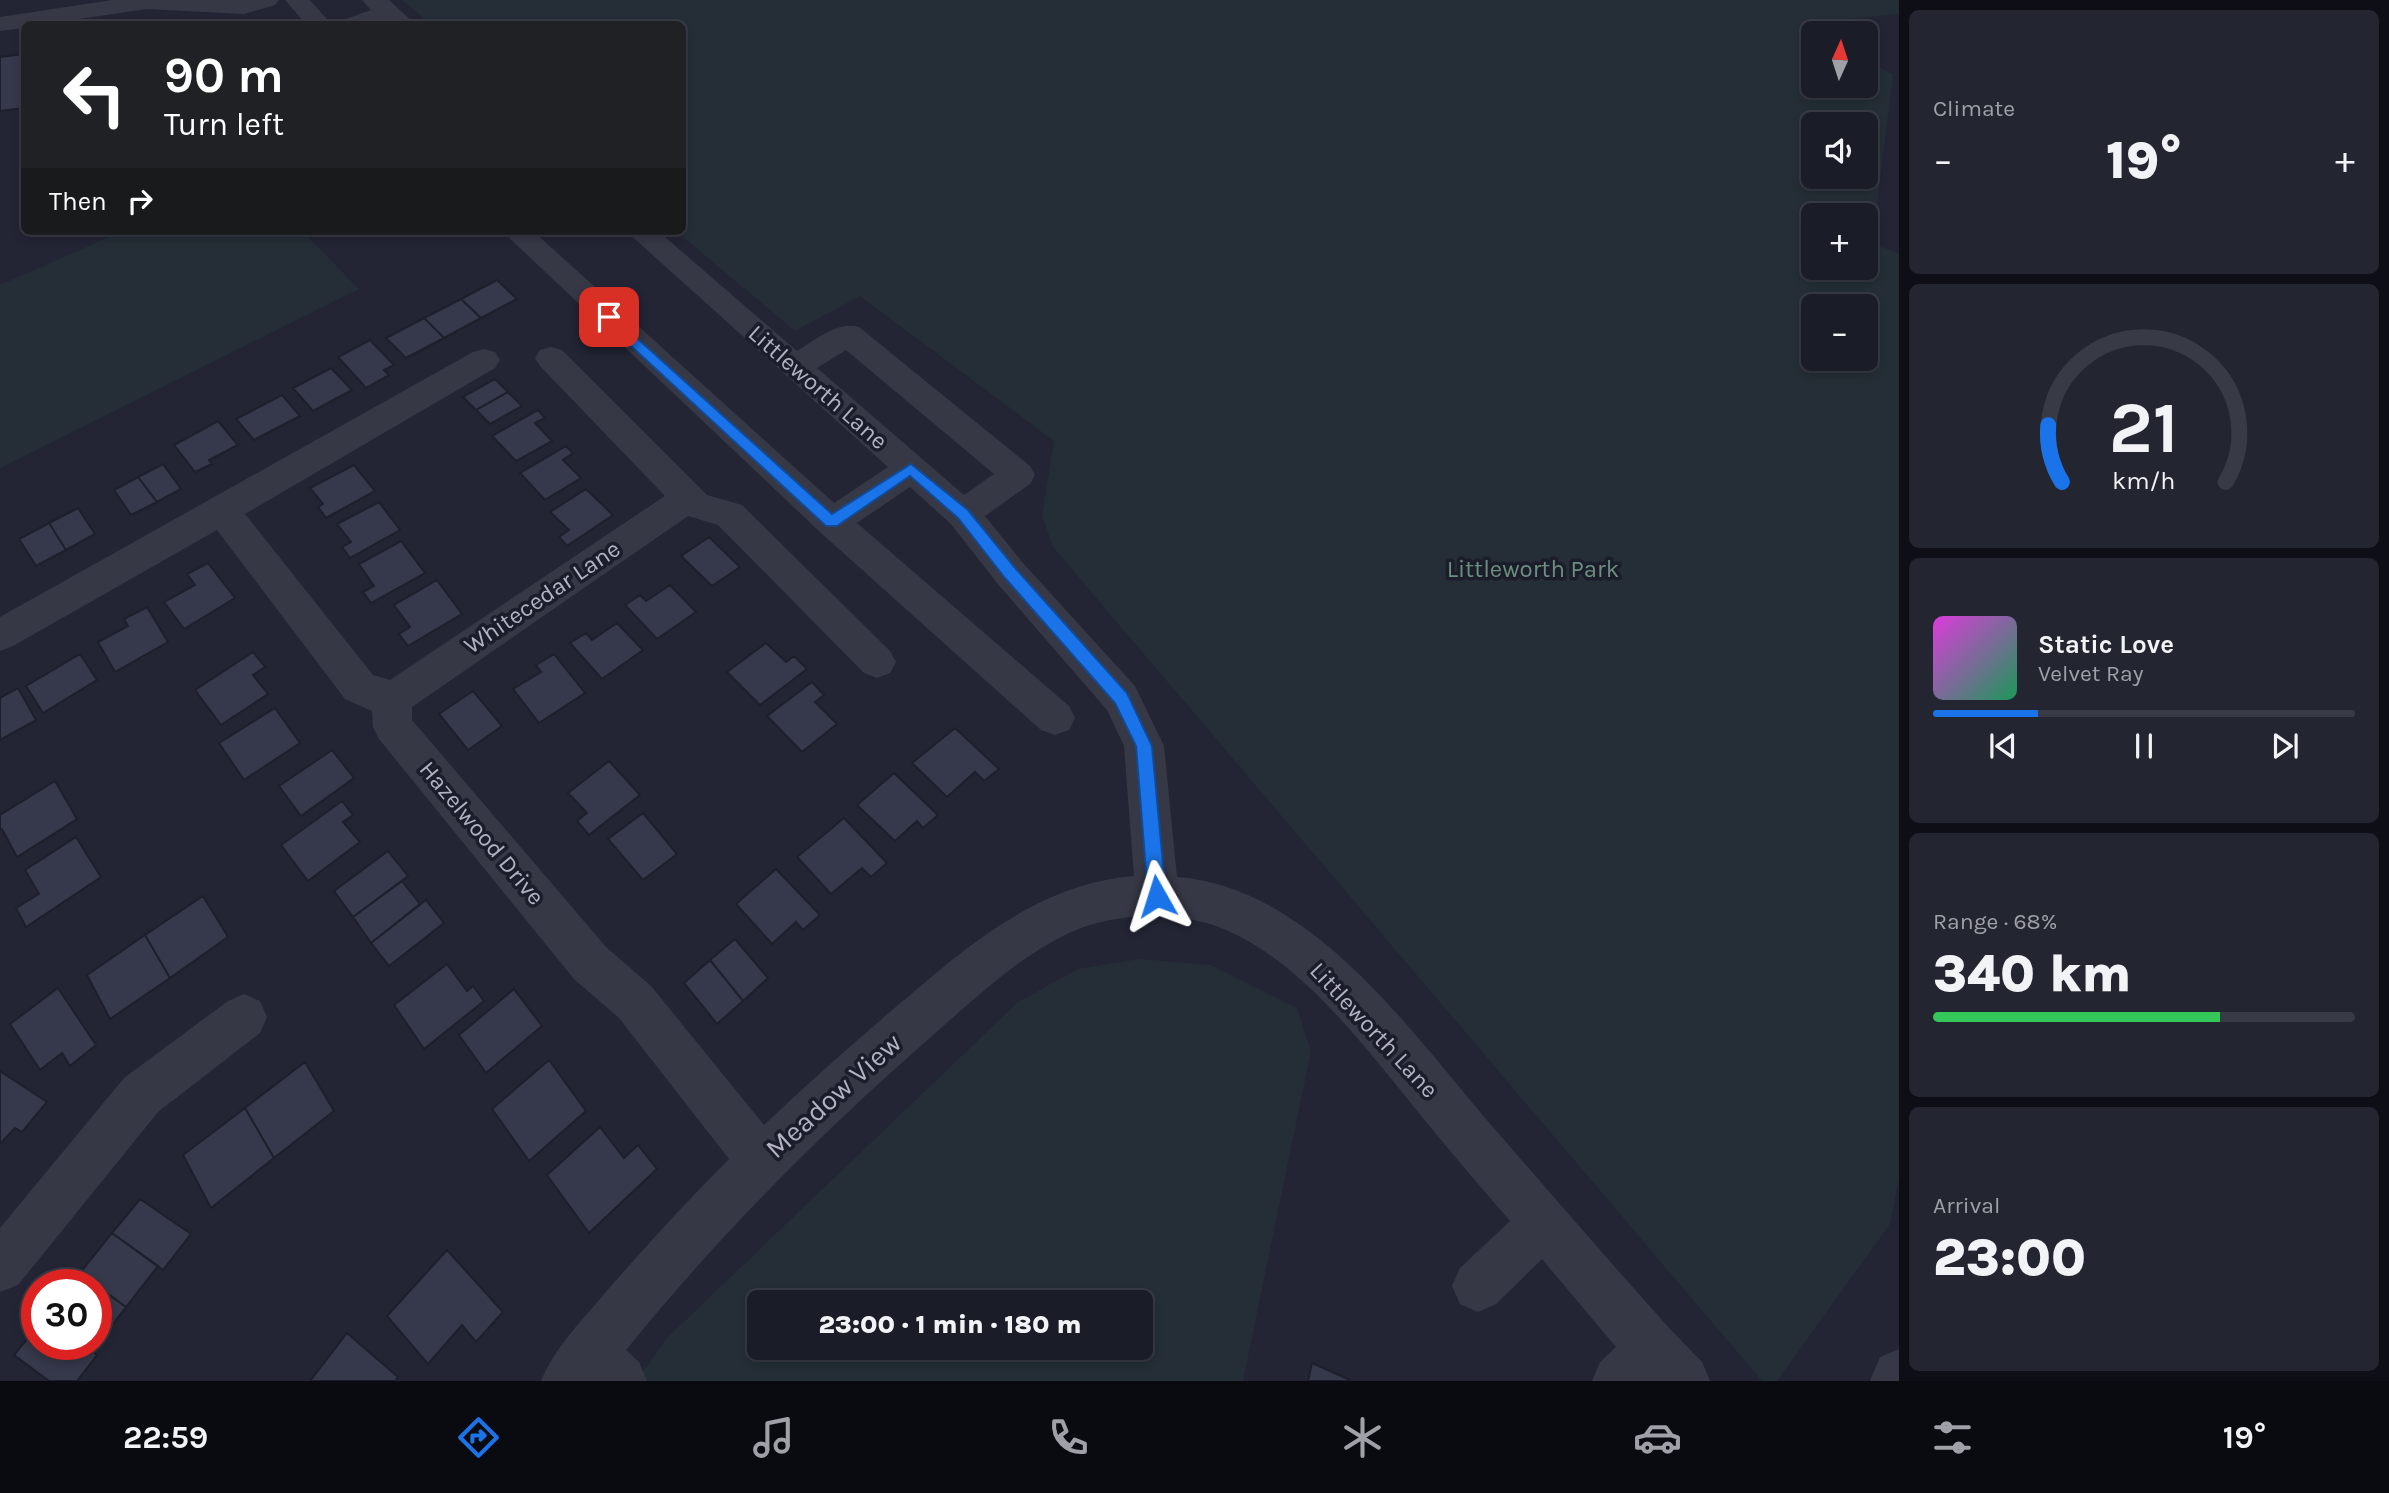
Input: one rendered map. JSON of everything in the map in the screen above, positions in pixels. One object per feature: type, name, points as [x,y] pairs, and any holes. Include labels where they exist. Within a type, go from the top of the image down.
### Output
[{"type":"street","points":[[0,24],[147,2],[224,8],[244,7],[267,0]]},
{"type":"street","points":[[297,0],[316,21]]},
{"type":"street","points":[[363,21],[388,12]]},
{"type":"street","points":[[520,235],[832,522],[1055,718]]},
{"type":"street","name":"Littleworth Lane","points":[[645,235],[963,514],[1010,573],[1121,698],[1144,746],[1157,896],[1204,902],[1254,921],[1331,978],[1544,1223],[1651,1370]]},
{"type":"street","points":[[795,367],[848,335],[1018,475],[963,514]]},
{"type":"street","points":[[551,358],[695,505],[730,515],[877,662]]},
{"type":"street","points":[[0,635],[484,360]]},
{"type":"street","points":[[832,522],[911,469]]},
{"type":"street","name":"Whitecedar Lane","points":[[396,697],[688,498]]},
{"type":"street","points":[[222,511],[359,687],[377,696],[396,697]]},
{"type":"street","name":"Hazelwood Drive","points":[[396,697],[391,713],[393,727],[590,962],[635,1002],[761,1160]]},
{"type":"street","name":"Meadow View","points":[[593,1371],[673,1254],[761,1160],[884,1047],[1005,945],[1058,916],[1113,900],[1157,896]]},
{"type":"street","points":[[0,1267],[141,1095],[244,1017]]},
{"type":"street","points":[[1478,1286],[1544,1223]]},
{"type":"green space","name":"Littleworth Park","points":[[402,0],[1899,0],[1899,14],[1801,21],[1801,98],[1878,98],[1878,66],[1893,75],[1877,203],[1801,203],[1801,280],[1878,280],[1878,245],[1899,254],[1899,1178],[1890,1224],[1777,1381],[1762,1381],[1053,547],[1042,516],[1054,441],[860,296],[795,331],[681,235],[686,235],[686,21],[427,21]]},
{"type":"green space","points":[[114,235],[306,235],[359,289],[0,468],[0,285]]},
{"type":"green space","points":[[1139,959],[1211,965],[1297,1008],[1311,1051],[1243,1381],[636,1381],[669,1336],[1018,1002],[1078,969]]},
{"type":"building","points":[[21,54],[21,108],[0,111],[0,57]]},
{"type":"building","points":[[497,280],[517,299],[481,318],[461,299]]},
{"type":"building","points":[[461,299],[481,318],[444,338],[424,318]]},
{"type":"building","points":[[424,318],[444,338],[406,358],[386,338]]},
{"type":"building","points":[[370,340],[394,365],[384,370],[389,375],[366,388],[338,357]]},
{"type":"building","points":[[331,368],[352,390],[313,411],[293,388]]},
{"type":"building","points":[[495,379],[508,392],[476,410],[463,397]]},
{"type":"building","points":[[508,392],[522,406],[490,424],[476,410]]},
{"type":"building","points":[[282,395],[300,416],[254,440],[236,419]]},
{"type":"building","points":[[538,410],[545,418],[535,423],[552,441],[516,461],[492,436]]},
{"type":"building","points":[[218,421],[238,445],[209,460],[212,464],[195,472],[174,445]]},
{"type":"building","points":[[566,446],[573,453],[563,460],[581,478],[545,500],[520,473]]},
{"type":"building","points":[[163,464],[181,489],[157,502],[138,477]]},
{"type":"building","points":[[354,465],[375,491],[326,518],[318,507],[323,504],[310,488]]},
{"type":"building","points":[[138,477],[157,502],[131,515],[114,490]]},
{"type":"building","points":[[586,489],[613,515],[567,546],[559,537],[569,530],[550,512]]},
{"type":"building","points":[[379,502],[400,530],[350,558],[342,547],[351,542],[337,524]]},
{"type":"building","points":[[78,508],[95,534],[66,550],[49,523]]},
{"type":"building","points":[[49,523],[66,550],[36,566],[19,539]]},
{"type":"building","points":[[709,537],[740,567],[712,586],[681,556]]},
{"type":"building","points":[[401,541],[425,573],[371,603],[363,592],[374,586],[359,564]]},
{"type":"building","points":[[208,563],[235,598],[184,629],[164,602],[195,585],[187,574]]},
{"type":"building","points":[[437,580],[462,614],[408,646],[399,634],[410,627],[394,605]]},
{"type":"building","points":[[670,585],[696,612],[657,639],[625,605],[640,595],[646,601]]},
{"type":"building","points":[[147,607],[168,642],[115,672],[98,642],[128,626],[124,619]]},
{"type":"building","points":[[617,623],[643,650],[602,679],[570,643],[586,633],[592,640]]},
{"type":"building","points":[[766,643],[786,662],[794,656],[807,669],[760,705],[727,672]]},
{"type":"building","points":[[253,652],[265,667],[253,675],[268,694],[221,725],[195,690]]},
{"type":"building","points":[[80,654],[97,680],[43,713],[26,686]]},
{"type":"building","points":[[554,654],[585,693],[539,723],[513,689],[541,672],[536,665]]},
{"type":"building","points":[[812,682],[824,695],[815,702],[837,724],[802,752],[767,716]]},
{"type":"building","points":[[18,688],[36,720],[0,740],[0,698]]},
{"type":"building","points":[[473,691],[502,726],[468,750],[439,714]]},
{"type":"building","points":[[275,708],[300,743],[244,780],[219,743]]},
{"type":"building","points":[[955,728],[999,769],[984,781],[975,772],[947,797],[912,763]]},
{"type":"building","points":[[332,750],[354,778],[301,816],[279,786]]},
{"type":"building","points":[[609,761],[640,795],[589,835],[577,821],[587,813],[568,793]]},
{"type":"building","points":[[894,773],[938,815],[923,828],[917,821],[895,841],[857,805]]},
{"type":"building","points":[[55,781],[77,819],[17,857],[2,829],[0,830],[0,815]]},
{"type":"building","points":[[342,801],[353,815],[343,822],[360,842],[308,881],[281,845]]},
{"type":"building","points":[[643,813],[677,854],[643,880],[608,839]]},
{"type":"building","points":[[844,818],[887,863],[871,877],[862,868],[831,894],[797,857]]},
{"type":"building","points":[[76,837],[101,877],[26,927],[16,908],[39,894],[25,870]]},
{"type":"building","points":[[388,851],[408,876],[353,917],[334,891]]},
{"type":"building","points":[[776,869],[820,915],[803,930],[796,922],[772,944],[736,904]]},
{"type":"building","points":[[402,881],[420,904],[371,943],[353,917]]},
{"type":"building","points":[[203,896],[228,937],[170,978],[145,935]]},
{"type":"building","points":[[426,900],[444,923],[389,966],[371,943]]},
{"type":"building","points":[[145,935],[170,978],[110,1019],[87,975]]},
{"type":"building","points":[[735,939],[768,978],[743,1001],[710,960]]},
{"type":"building","points":[[710,960],[743,1001],[717,1024],[684,983]]},
{"type":"building","points":[[447,964],[467,991],[473,986],[484,1001],[424,1049],[394,1005]]},
{"type":"building","points":[[58,988],[96,1045],[70,1066],[62,1053],[40,1070],[10,1024]]},
{"type":"building","points":[[514,989],[542,1026],[486,1073],[459,1035]]},
{"type":"building","points":[[549,1060],[586,1111],[529,1161],[492,1109]]},
{"type":"building","points":[[305,1062],[334,1111],[274,1158],[245,1108]]},
{"type":"building","points":[[0,1071],[47,1102],[22,1132],[15,1128],[0,1144]]},
{"type":"building","points":[[245,1108],[274,1158],[211,1208],[183,1155]]},
{"type":"building","points":[[600,1127],[624,1158],[638,1145],[657,1169],[589,1233],[547,1175]]},
{"type":"building","points":[[140,1199],[191,1234],[163,1270],[112,1233]]},
{"type":"building","points":[[112,1233],[158,1266],[126,1307],[112,1297],[112,1269],[83,1269]]},
{"type":"building","points":[[447,1250],[503,1312],[476,1342],[462,1325],[428,1364],[387,1316]]},
{"type":"building","points":[[112,1297],[126,1307],[112,1325]]},
{"type":"building","points":[[347,1333],[398,1377],[395,1381],[310,1381]]},
{"type":"building","points":[[21,1346],[21,1360],[93,1360],[77,1381],[49,1381],[14,1355]]},
{"type":"building","points":[[1312,1363],[1352,1381],[1308,1381]]},
{"type":"route","points":[[609,317],[832,522],[911,469],[963,514],[1010,573],[1121,698],[1144,746],[1157,896]]}]
